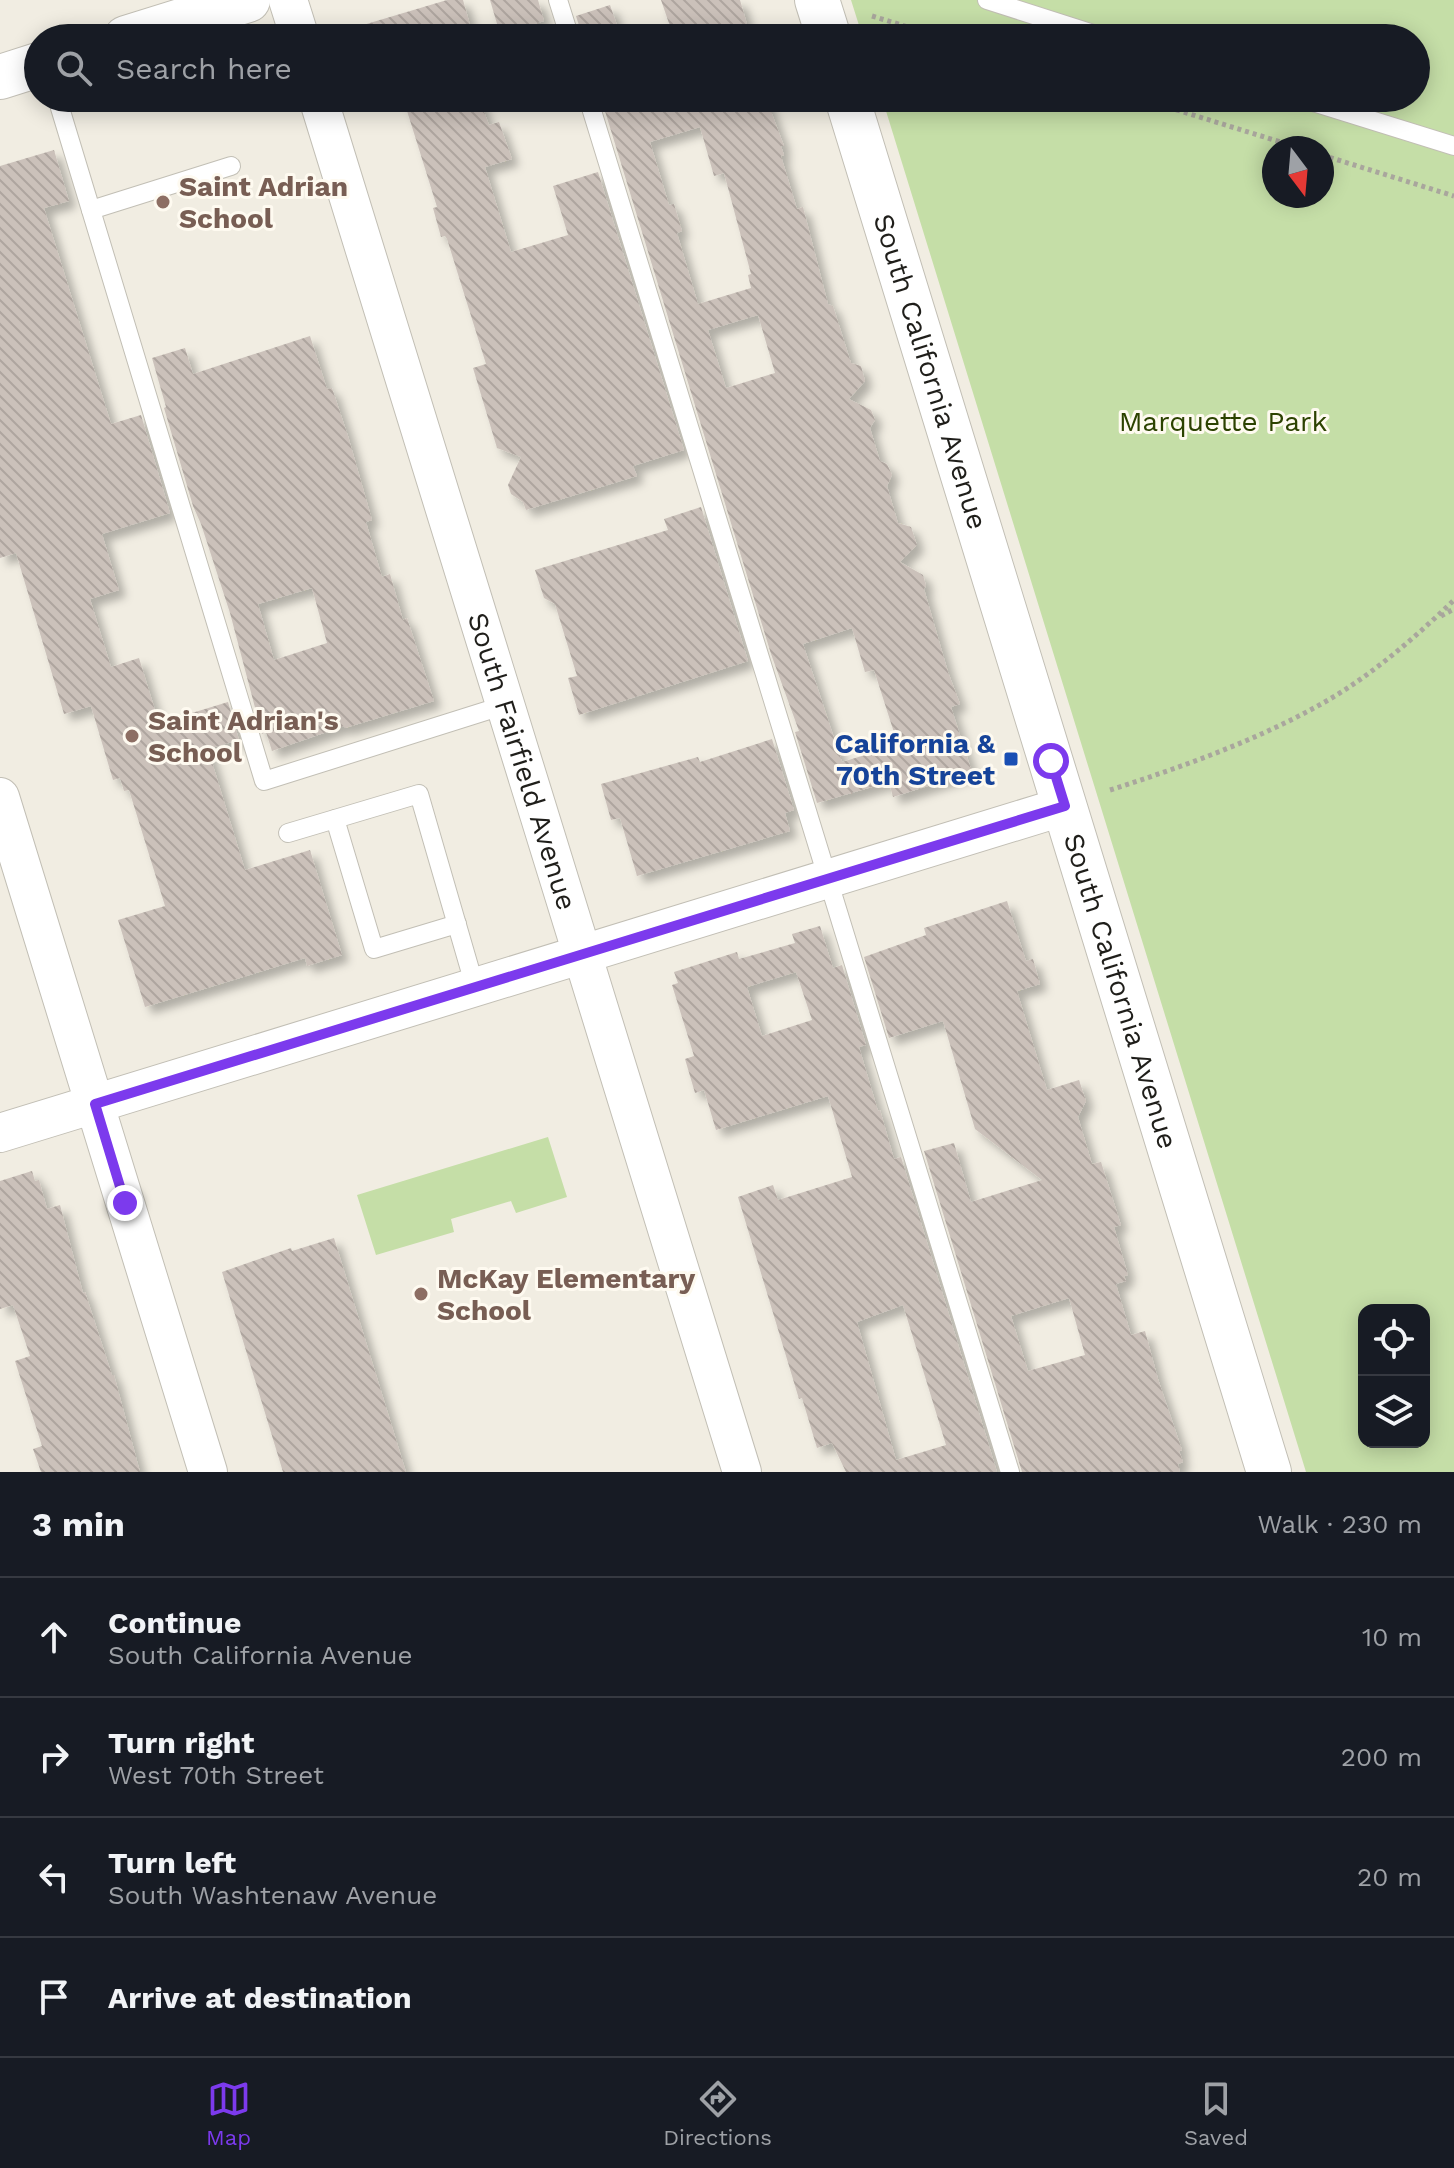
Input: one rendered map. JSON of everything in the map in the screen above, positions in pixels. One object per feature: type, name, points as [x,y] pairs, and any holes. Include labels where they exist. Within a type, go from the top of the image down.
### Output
[{"type":"street","points":[[171,24],[248,0]]},
{"type":"street","points":[[288,0],[296,24]]},
{"type":"street","points":[[817,0],[825,24]]},
{"type":"street","points":[[0,77],[24,69]]},
{"type":"street","name":"South Fairfield Avenue","points":[[322,112],[742,1472]]},
{"type":"street","name":"South California Avenue","points":[[851,112],[1269,1472]]},
{"type":"street","points":[[0,797],[208,1472]]},
{"type":"street","points":[[0,1133],[1065,806]]},
{"type":"lane","points":[[558,0],[566,24]]},
{"type":"lane","points":[[987,0],[1062,24]]},
{"type":"lane","points":[[61,112],[264,781],[505,705]]},
{"type":"lane","points":[[592,112],[1010,1472]]},
{"type":"lane","points":[[1345,112],[1454,146]]},
{"type":"lane","points":[[91,210],[231,166]]},
{"type":"lane","points":[[288,833],[419,794],[475,987]]},
{"type":"lane","points":[[335,819],[374,949],[457,924]]},
{"type":"path","points":[[872,16],[898,24]]},
{"type":"path","points":[[1183,112],[1262,136]]},
{"type":"path","points":[[1334,159],[1454,196]]},
{"type":"path","points":[[1110,790],[1197,761],[1278,727],[1332,698],[1433,620],[1454,600]]},
{"type":"path","points":[[1433,620],[1454,609]]},
{"type":"green space","name":"Marquette Park","points":[[851,0],[1454,0],[1454,1472],[1306,1472],[886,112],[1430,112],[1430,24],[859,24]]},
{"type":"green space","points":[[548,1137],[567,1197],[516,1213],[511,1201],[451,1219],[454,1232],[376,1255],[357,1195]]},
{"type":"building","points":[[447,0],[463,0],[470,24],[366,24]]},
{"type":"building","points":[[490,0],[538,0],[544,21],[497,24]]},
{"type":"building","points":[[661,0],[740,0],[747,24],[669,24]]},
{"type":"building","points":[[610,5],[617,24],[579,24],[576,16]]},
{"type":"building","points":[[407,112],[484,112],[489,125],[499,122],[512,159],[485,167],[511,252],[568,235],[553,186],[598,172],[684,450],[633,466],[637,476],[526,510],[523,502],[511,494],[508,485],[521,457],[497,448],[473,368],[486,364],[447,239],[441,237],[433,208],[437,207]]},
{"type":"building","points":[[605,112],[771,112],[784,146],[781,146],[784,155],[781,156],[797,209],[803,207],[828,304],[833,306],[851,363],[861,366],[865,381],[849,399],[871,410],[875,420],[870,428],[880,461],[887,464],[892,475],[887,486],[898,523],[911,527],[917,545],[900,562],[923,575],[924,589],[960,704],[951,707],[972,772],[893,797],[889,782],[817,803],[795,732],[799,731],[771,654]],"holes":[[[700,127],[714,176],[724,173],[751,274],[748,275],[751,288],[698,304],[677,233],[682,231],[674,204],[669,205],[650,142]],[[758,315],[775,373],[726,388],[708,330]],[[852,628],[865,672],[874,670],[898,745],[842,762],[803,644]]]},
{"type":"building","points":[[54,150],[69,201],[44,208],[111,424],[141,415],[170,513],[102,534],[119,590],[90,599],[111,667],[139,658],[159,723],[228,702],[239,740],[208,749],[245,870],[310,850],[342,955],[307,966],[305,958],[145,1007],[118,920],[165,906],[129,790],[124,791],[120,778],[113,780],[91,706],[64,714],[16,553],[0,558],[0,166]]},
{"type":"building","points":[[310,336],[327,389],[332,388],[348,436],[372,520],[366,522],[382,577],[390,574],[403,620],[407,618],[434,701],[344,726],[272,751],[266,732],[262,734],[230,613],[193,506],[152,358],[185,348],[193,374]],"holes":[[[312,588],[327,643],[274,660],[258,604]]]},
{"type":"building","points":[[701,507],[748,661],[579,715],[568,678],[577,676],[555,604],[544,598],[535,570],[668,530],[664,519]]},
{"type":"building","points":[[772,739],[794,810],[785,813],[790,831],[637,876],[620,818],[611,820],[601,784],[698,757],[700,762]]},
{"type":"building","points":[[1007,901],[1026,961],[1033,959],[1040,984],[1017,991],[1047,1090],[1079,1080],[1086,1101],[1078,1117],[1092,1164],[1101,1162],[1121,1225],[1114,1227],[1128,1275],[1124,1276],[1126,1281],[1116,1284],[1131,1335],[1145,1331],[1182,1450],[1179,1451],[1183,1462],[1178,1464],[1180,1472],[1022,1472],[924,1151],[954,1143],[971,1202],[1042,1180],[975,1129],[943,1021],[889,1038],[864,957],[926,935],[924,928]],"holes":[[[1069,1298],[1085,1355],[1028,1371],[1011,1316]]]},
{"type":"building","points":[[820,926],[833,968],[842,965],[866,1045],[859,1047],[878,1111],[894,1159],[901,1157],[997,1472],[846,1472],[832,1443],[817,1448],[802,1398],[799,1399],[738,1197],[773,1185],[778,1200],[852,1177],[828,1096],[716,1130],[704,1090],[695,1093],[685,1059],[694,1056],[672,985],[678,983],[674,972],[737,952],[739,959],[795,943],[792,934]],"holes":[[[796,972],[812,1020],[762,1036],[747,987]],[[903,1305],[946,1445],[896,1460],[857,1322]]]},
{"type":"building","points":[[32,1171],[35,1181],[39,1180],[47,1209],[60,1205],[83,1293],[114,1375],[140,1472],[41,1472],[33,1449],[42,1446],[15,1361],[30,1356],[13,1305],[0,1309],[0,1181]]},
{"type":"building","points":[[334,1238],[406,1472],[283,1472],[222,1272],[291,1248],[292,1251]]},
{"type":"place","name":"Saint Adrian School","points":[[163,202]]},
{"type":"place","name":"Saint Adrian's School","points":[[132,736]]},
{"type":"place","name":"California & 70th Street","points":[[1011,759]]},
{"type":"place","name":"McKay Elementary School","points":[[421,1294]]},
{"type":"route","points":[[125,1203],[95,1104],[1065,806],[1051,761]]}]
